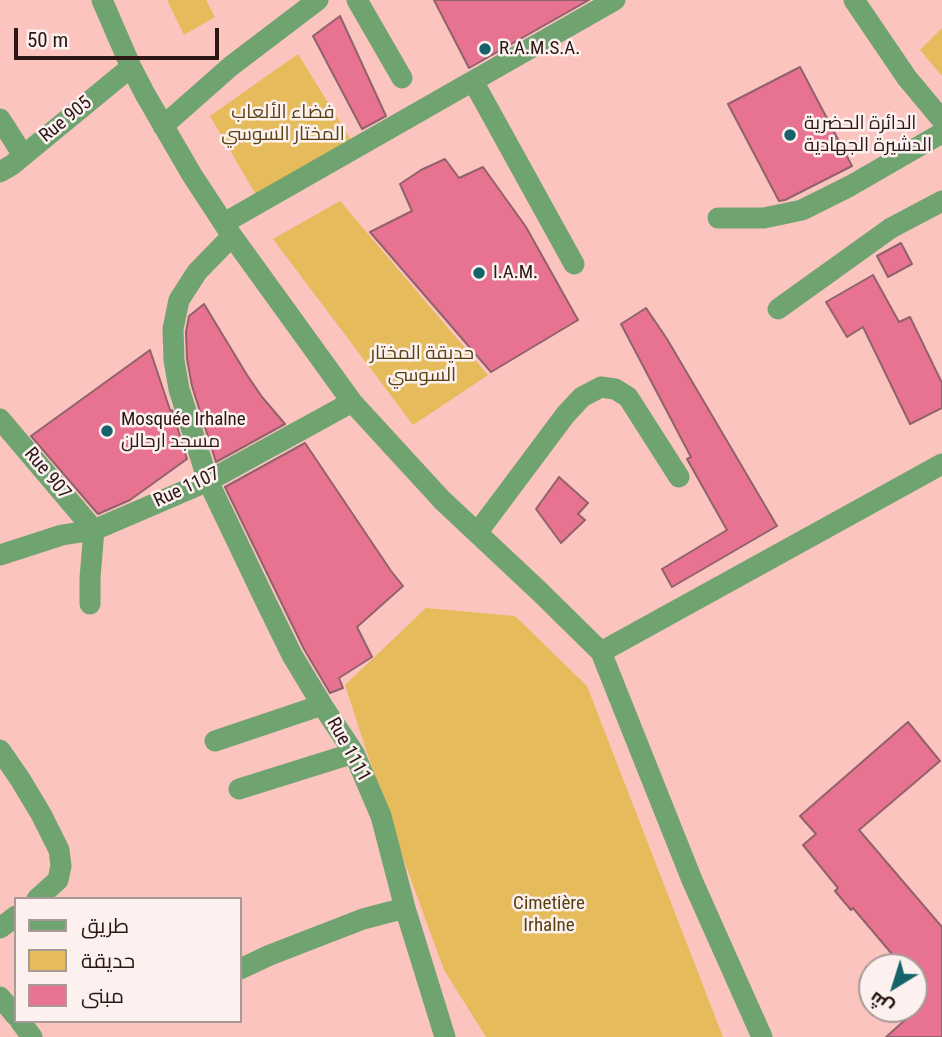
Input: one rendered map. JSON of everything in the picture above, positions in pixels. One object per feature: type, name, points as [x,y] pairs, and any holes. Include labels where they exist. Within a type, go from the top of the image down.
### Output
[{"type":"street","points":[[102,0],[131,67],[163,126],[228,229],[352,402],[442,500],[601,652],[692,880],[762,1037]]},
{"type":"street","points":[[163,126],[232,66],[318,0]]},
{"type":"street","points":[[357,0],[402,78]]},
{"type":"street","name":"Rue 1111","points":[[445,1037],[405,908],[381,816],[354,753],[292,655],[208,481],[179,389],[173,329],[179,300],[228,229],[473,81],[615,0]]},
{"type":"street","points":[[854,0],[907,78],[942,120]]},
{"type":"street","name":"Rue 905","points":[[0,172],[131,67]]},
{"type":"street","points":[[473,81],[573,264]]},
{"type":"street","points":[[0,119],[23,155]]},
{"type":"street","points":[[718,218],[764,218],[802,209],[850,186],[942,133]]},
{"type":"street","points":[[778,309],[891,228],[942,201]]},
{"type":"street","points":[[477,533],[566,414],[582,397],[601,387],[615,389],[628,397],[679,477]]},
{"type":"street","name":"Rue 1107","points":[[0,555],[62,535],[94,530],[208,481],[352,402]]},
{"type":"street","name":"Rue 907","points":[[0,419],[94,530]]},
{"type":"street","points":[[601,652],[942,464]]},
{"type":"street","points":[[90,604],[94,530]]},
{"type":"street","points":[[215,741],[322,705]]},
{"type":"street","points":[[0,750],[27,791],[59,850],[61,866],[58,880],[39,897]]},
{"type":"street","points":[[239,789],[354,753]]},
{"type":"street","points":[[242,968],[350,923],[405,908]]},
{"type":"street","points":[[0,929],[14,918]]},
{"type":"street","points":[[0,997],[14,1014]]},
{"type":"green space","points":[[167,0],[206,0],[215,17],[184,35]]},
{"type":"green space","points":[[942,28],[942,76],[920,50]]},
{"type":"green space","name":"فضاء الألعاب المختار السوسي","points":[[298,54],[351,140],[256,195],[210,116]]},
{"type":"green space","name":"حديقة المختار السوسي","points":[[340,201],[488,375],[413,425],[273,239]]},
{"type":"green space","name":"Cimetière Irhalne","points":[[426,608],[515,616],[587,686],[723,1037],[486,1037],[444,970],[387,814],[345,685]]},
{"type":"building","name":"R.A.M.S.A.","points":[[434,0],[589,0],[469,68]]},
{"type":"building","points":[[340,16],[386,116],[362,129],[313,36]]},
{"type":"building","name":"الدائرة الحضرية الدشيرة الجهادية","points":[[800,67],[852,166],[779,201],[728,104]]},
{"type":"building","name":"I.A.M.","points":[[445,159],[459,178],[483,167],[526,227],[578,320],[491,372],[370,232],[412,211],[400,184]]},
{"type":"building","points":[[901,243],[912,264],[888,277],[877,256]]},
{"type":"building","points":[[873,275],[899,322],[910,317],[942,383],[942,408],[910,424],[863,327],[847,337],[826,302]]},
{"type":"building","points":[[204,304],[247,375],[285,424],[216,462],[192,386],[187,359],[186,332],[189,316]]},
{"type":"building","points":[[646,308],[777,526],[672,587],[662,569],[727,530],[687,459],[691,457],[621,324]]},
{"type":"building","name":"Mosquée Irhalne مسجد ارحالن","points":[[150,350],[187,459],[130,500],[98,514],[31,436]]},
{"type":"building","points":[[305,443],[403,586],[357,627],[372,657],[339,678],[343,688],[330,693],[304,649],[225,487]]},
{"type":"building","points":[[559,477],[588,503],[578,514],[585,520],[561,543],[536,509]]},
{"type":"building","points":[[908,722],[940,761],[859,830],[942,927],[942,1037],[886,1037],[902,1023],[928,1023],[928,953],[891,953],[835,891],[838,888],[803,845],[816,834],[800,816]]},
{"type":"place","name":"R.A.M.S.A.","points":[[485,49]]},
{"type":"place","name":"الدائرة الحضرية الدشيرة الجهادية","points":[[790,135]]},
{"type":"place","name":"I.A.M.","points":[[479,273]]},
{"type":"place","name":"Mosquée Irhalne مسجد ارحالن","points":[[107,431]]}]
